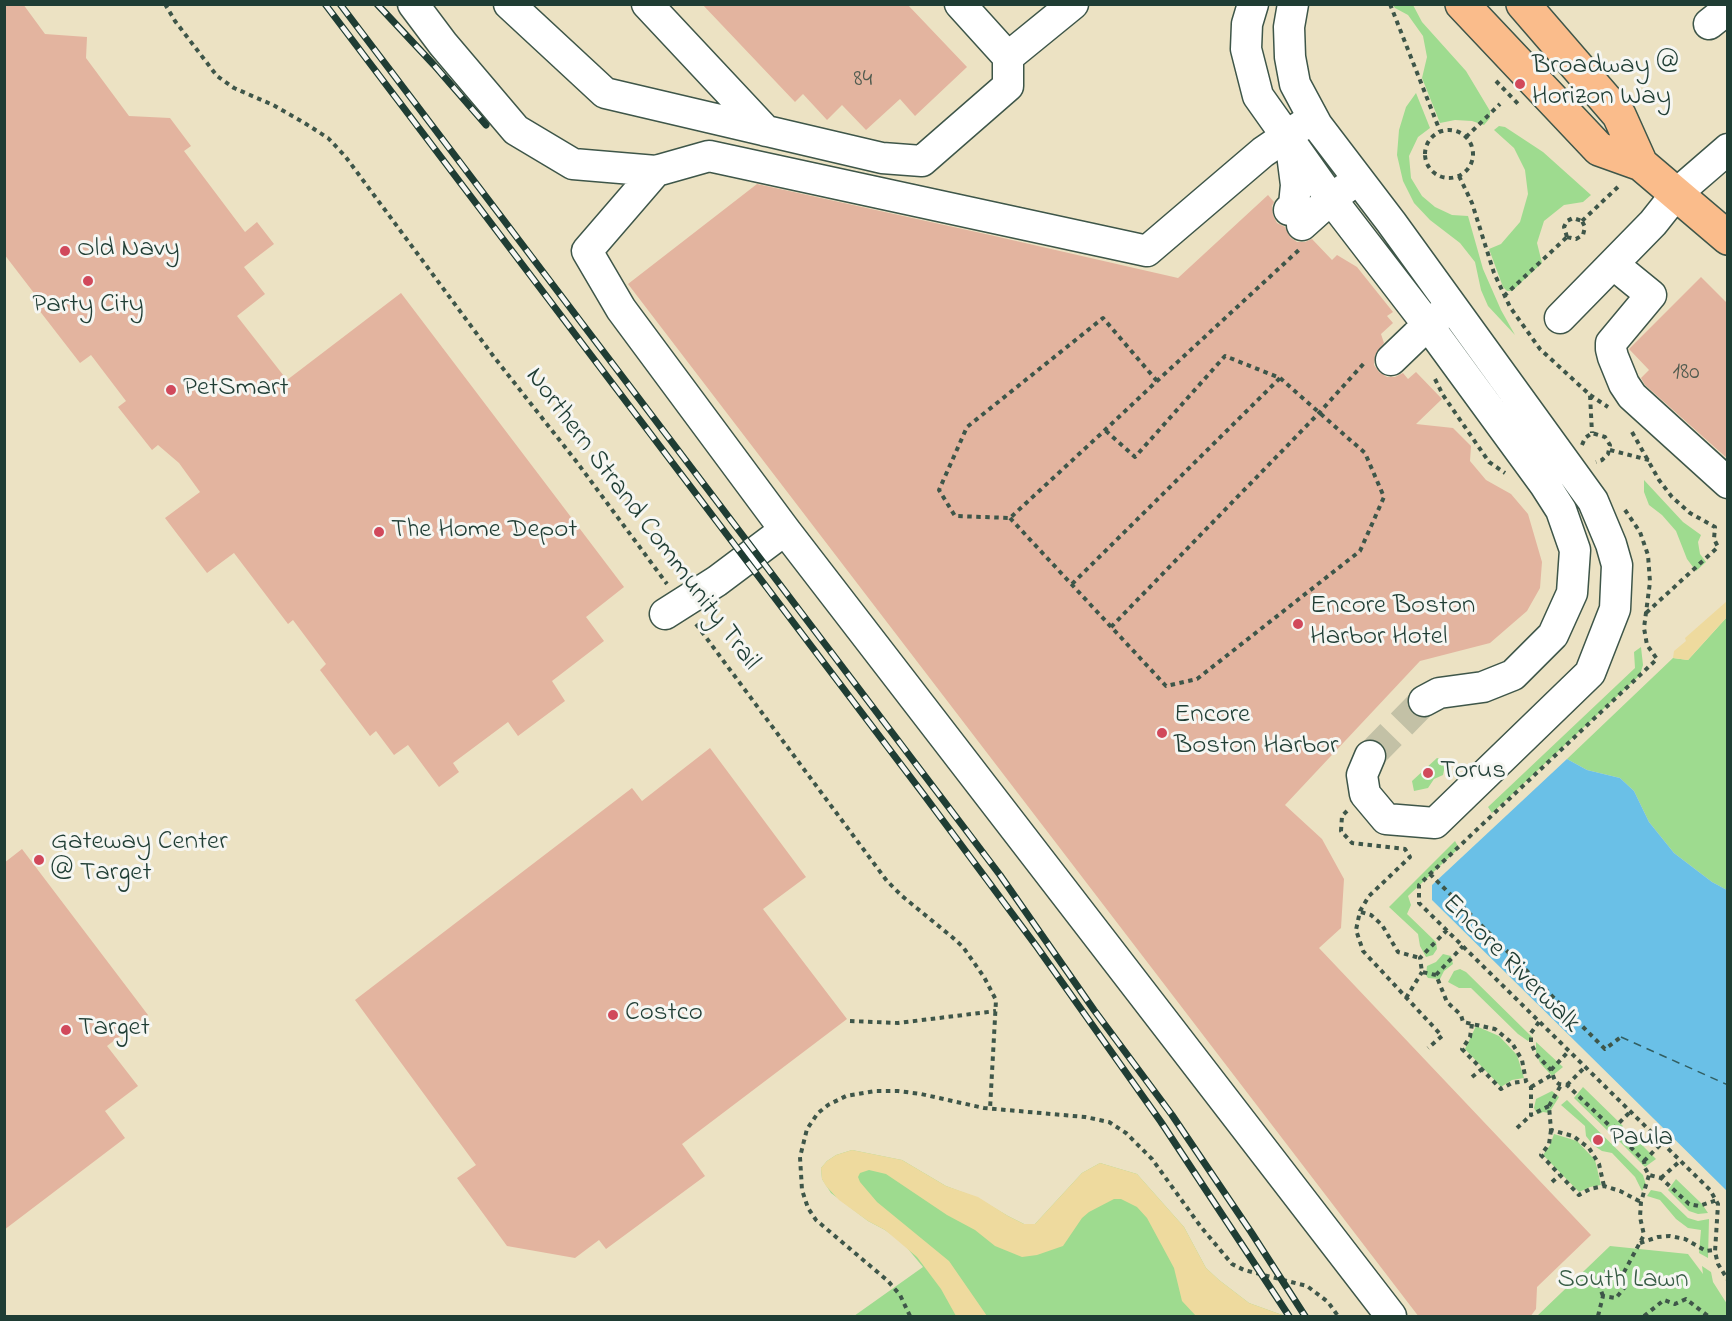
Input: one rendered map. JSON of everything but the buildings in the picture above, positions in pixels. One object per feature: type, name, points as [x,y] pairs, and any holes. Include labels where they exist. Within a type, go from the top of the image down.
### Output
[{"type":"main road","points":[[1462,4],[1599,149],[1632,173],[1676,194],[1728,238]]},
{"type":"main road","points":[[1523,4],[1619,115],[1632,173]]},
{"type":"street","points":[[413,4],[443,44],[516,130],[573,164],[656,171],[709,156],[1147,251],[1263,152],[1288,139],[1313,118]]},
{"type":"street","points":[[509,4],[605,93],[882,158],[922,161],[1008,86],[1008,57],[960,4]]},
{"type":"street","points":[[647,4],[766,131]]},
{"type":"street","points":[[1008,57],[1073,4]]},
{"type":"street","points":[[1253,4],[1247,24],[1246,49],[1258,96],[1331,199],[1428,325],[1545,485],[1561,510],[1575,550],[1572,593],[1553,635],[1513,675],[1483,687],[1439,693],[1424,701]]},
{"type":"street","points":[[1293,4],[1289,27],[1290,57],[1295,84],[1313,118],[1593,501],[1617,565],[1615,609],[1590,673],[1435,823],[1386,819],[1365,794],[1362,775],[1370,756]]},
{"type":"street","points":[[1288,139],[1296,185],[1294,205],[1298,227]]},
{"type":"street","points":[[1560,318],[1653,223],[1676,194],[1728,149]]},
{"type":"street","points":[[656,171],[588,251],[621,309],[785,530],[1391,1317]]},
{"type":"street","points":[[1298,227],[1331,199],[1359,180]]},
{"type":"street","points":[[1613,264],[1651,295],[1611,343],[1613,357],[1624,384],[1632,396],[1728,483]]},
{"type":"street","points":[[1379,360],[1452,306]]},
{"type":"street","points":[[673,609],[717,581],[785,530]]},
{"type":"path","name":"Northern Strand Community Trail","points":[[165,4],[210,70],[217,76],[234,88],[273,105],[303,122],[328,138],[345,156],[494,357],[590,480],[673,609],[887,881],[902,897],[943,928],[963,947],[994,995],[996,1011],[990,1109]]},
{"type":"path","points":[[1390,4],[1440,131]]},
{"type":"path","points":[[1466,137],[1500,104]]},
{"type":"path","points":[[1451,129],[1466,137],[1472,147],[1473,158],[1468,168],[1459,176],[1442,177],[1431,171],[1425,160],[1426,143],[1440,131],[1451,129]]},
{"type":"path","points":[[1582,221],[1632,173]]},
{"type":"path","points":[[1459,176],[1472,203],[1490,262],[1504,296],[1518,319],[1540,349],[1590,395],[1616,413]]},
{"type":"path","points":[[1573,218],[1582,221],[1585,227],[1583,235],[1576,239],[1567,237],[1564,227],[1567,221],[1573,218]]},
{"type":"path","points":[[1010,518],[1157,381],[1298,227]]},
{"type":"path","points":[[1504,296],[1567,237]]},
{"type":"path","points":[[1105,430],[1135,457],[1225,356],[1280,378],[1365,453],[1384,497],[1360,551],[1197,679],[1166,686],[1010,518],[955,516],[939,490],[967,427],[1103,318],[1157,381]]},
{"type":"path","points":[[1111,627],[1319,413],[1379,360]]},
{"type":"path","points":[[1072,584],[1280,378]]},
{"type":"path","points":[[1590,395],[1592,433],[1605,437],[1610,445],[1610,450],[1602,460],[1589,461],[1595,469]]},
{"type":"path","points":[[1629,429],[1659,480],[1672,496],[1690,513],[1715,527],[1714,539],[1718,547],[1646,613]]},
{"type":"path","points":[[1610,450],[1649,460]]},
{"type":"path","name":"Encore Riverwalk","points":[[1623,507],[1640,532],[1648,555],[1650,582],[1644,628],[1649,650],[1657,659],[1419,885],[1419,903],[1710,1190],[1717,1200]]},
{"type":"path","points":[[1365,794],[1342,816],[1341,831],[1352,843],[1405,849],[1410,857],[1369,896],[1360,911],[1356,930],[1363,951],[1442,1036],[1428,1048]]},
{"type":"path","points":[[1430,874],[1605,1049],[1621,1037]]},
{"type":"path","points":[[1360,911],[1371,915],[1382,924],[1398,952],[1420,958]]},
{"type":"path","points":[[1420,958],[1447,930]]},
{"type":"path","points":[[1436,975],[1463,946]]},
{"type":"path","points":[[1406,998],[1422,972],[1420,958]]},
{"type":"path","points":[[1422,972],[1436,975]]},
{"type":"path","points":[[1436,975],[1447,1002],[1461,1015],[1463,1022],[1495,1029],[1512,1043],[1522,1060],[1526,1081],[1531,1087],[1531,1115]]},
{"type":"path","points":[[850,1021],[898,1023],[996,1011]]},
{"type":"path","points":[[1539,1022],[1531,1033],[1531,1043],[1555,1081],[1567,1085],[1613,1129],[1644,1161],[1645,1168],[1653,1178],[1661,1178],[1680,1161]]},
{"type":"path","points":[[1472,1024],[1470,1037],[1462,1049],[1500,1089],[1512,1083],[1526,1081]]},
{"type":"path","points":[[1531,1087],[1551,1072],[1568,1052]]},
{"type":"path","points":[[1567,1085],[1585,1067]]},
{"type":"path","points":[[1472,1077],[1482,1069]]},
{"type":"path","points":[[1517,1128],[1531,1115],[1549,1106],[1562,1085]]},
{"type":"path","points":[[910,1317],[896,1290],[826,1229],[808,1208],[802,1190],[799,1170],[804,1136],[818,1113],[846,1096],[875,1090],[921,1094],[990,1109],[1104,1120],[1132,1138],[1152,1160],[1225,1258],[1244,1270],[1307,1286],[1328,1302],[1338,1317]]},
{"type":"path","points":[[1549,1106],[1551,1130],[1549,1144],[1540,1155],[1579,1196],[1590,1189],[1604,1186],[1641,1202]]},
{"type":"path","points":[[1613,1129],[1630,1112]]},
{"type":"path","points":[[1551,1130],[1573,1136],[1590,1148],[1599,1164],[1604,1186]]},
{"type":"path","points":[[1644,1161],[1662,1143]]},
{"type":"path","points":[[1603,1296],[1616,1298],[1625,1287],[1623,1274],[1644,1235],[1640,1217],[1641,1202],[1649,1174]]},
{"type":"path","points":[[1552,1182],[1560,1175]]},
{"type":"path","points":[[1661,1178],[1689,1204],[1699,1206],[1717,1200],[1715,1250],[1718,1264],[1728,1280]]},
{"type":"path","points":[[1638,1244],[1658,1237],[1670,1236],[1691,1242],[1706,1251],[1715,1250]]},
{"type":"path","points":[[1598,1317],[1603,1296],[1598,1283],[1607,1270],[1623,1274]]},
{"type":"path","points":[[1644,1317],[1664,1300],[1675,1304],[1686,1299],[1708,1317]]},
{"type":"green space","points":[[1393,5],[1413,5],[1422,22],[1466,71],[1490,111],[1490,118],[1484,125],[1472,121],[1455,120],[1440,123],[1422,78],[1427,57],[1423,36],[1408,15]]},
{"type":"green space","points":[[1416,93],[1430,128],[1418,137],[1409,156],[1411,178],[1422,196],[1435,207],[1452,215],[1468,216],[1483,269],[1515,335],[1488,306],[1481,290],[1475,262],[1460,243],[1430,220],[1414,203],[1403,181],[1397,155],[1399,130],[1406,107]]},
{"type":"green space","points":[[1499,126],[1505,127],[1543,152],[1591,195],[1583,202],[1564,205],[1544,221],[1537,243],[1542,263],[1512,291],[1507,291],[1503,287],[1489,249],[1501,244],[1520,222],[1528,194],[1525,170],[1514,148],[1494,130]]},
{"type":"green space","points":[[1644,480],[1683,522],[1701,535],[1698,542],[1700,554],[1706,562],[1696,571],[1687,559],[1676,531],[1662,515],[1649,505],[1644,492]]},
{"type":"green space","points":[[1727,617],[1727,890],[1712,882],[1674,853],[1649,822],[1634,791],[1620,778],[1587,770],[1567,759],[1673,658],[1688,660]]},
{"type":"green space","points":[[1641,647],[1643,665],[1640,675],[1492,813],[1488,807],[1635,668],[1634,652]]},
{"type":"green space","points":[[1437,758],[1446,761],[1443,775],[1434,779],[1428,788],[1414,791],[1412,781]]},
{"type":"green space","points":[[1455,841],[1459,848],[1408,896],[1411,905],[1407,914],[1436,942],[1437,949],[1433,955],[1426,957],[1420,946],[1418,934],[1389,907]]},
{"type":"green space","points":[[1443,954],[1451,956],[1453,964],[1444,971],[1440,979],[1428,978],[1427,966],[1436,962]]},
{"type":"green space","points":[[1460,969],[1466,972],[1532,1037],[1528,1041],[1471,988],[1459,988],[1448,982],[1454,971]]},
{"type":"green space","points":[[1476,1026],[1499,1036],[1517,1055],[1524,1078],[1512,1080],[1501,1087],[1465,1049]]},
{"type":"green space","points":[[1536,1042],[1563,1067],[1552,1076],[1540,1063],[1536,1053]]},
{"type":"green space","points":[[1583,1087],[1623,1126],[1613,1136],[1574,1098]]},
{"type":"green space","points":[[1552,1091],[1559,1097],[1549,1113],[1539,1114],[1534,1108],[1536,1099]]},
{"type":"green space","points":[[1567,1100],[1643,1175],[1646,1185],[1642,1191],[1635,1177],[1612,1153],[1602,1151],[1593,1145],[1586,1136],[1585,1126],[1561,1105]]},
{"type":"green space","points":[[1629,1132],[1656,1159],[1645,1167],[1619,1141]]},
{"type":"green space","points":[[1554,1134],[1577,1141],[1595,1160],[1601,1185],[1579,1192],[1543,1155]]},
{"type":"green space","points":[[852,1150],[902,1160],[946,1186],[978,1198],[1024,1224],[1035,1224],[1082,1173],[1100,1163],[1137,1174],[1184,1227],[1206,1268],[1249,1303],[1285,1316],[854,1316],[923,1267],[903,1243],[868,1221],[831,1193],[822,1179],[821,1168],[827,1161],[836,1155]]},
{"type":"green space","points":[[1676,1179],[1708,1213],[1698,1214],[1689,1211],[1668,1190]]},
{"type":"green space","points":[[1651,1190],[1661,1192],[1688,1218],[1698,1221],[1709,1219],[1708,1258],[1699,1253],[1701,1230],[1688,1228],[1676,1219],[1660,1200],[1647,1196]]},
{"type":"green space","name":"South Lawn","points":[[1610,1246],[1688,1254],[1703,1274],[1702,1266],[1711,1272],[1713,1282],[1727,1304],[1727,1316],[1537,1316]]},
{"type":"sand","points":[[1727,601],[1727,617],[1688,660],[1673,658],[1674,651],[1686,641],[1685,638]]},
{"type":"sand","points":[[852,1150],[902,1160],[946,1186],[978,1197],[1024,1224],[1035,1224],[1082,1173],[1100,1163],[1137,1174],[1184,1227],[1206,1268],[1249,1303],[1285,1316],[1196,1316],[1182,1301],[1174,1268],[1147,1218],[1137,1207],[1121,1199],[1114,1199],[1089,1212],[1082,1218],[1063,1246],[1037,1255],[1022,1257],[995,1246],[975,1230],[947,1215],[886,1174],[869,1170],[860,1173],[858,1177],[860,1182],[877,1202],[949,1261],[987,1316],[956,1316],[941,1289],[917,1257],[885,1230],[839,1200],[826,1186],[822,1179],[821,1168],[836,1155]]},
{"type":"water","points":[[1567,759],[1587,770],[1620,778],[1634,791],[1649,822],[1674,853],[1712,882],[1727,890],[1727,1191],[1432,900],[1432,885]]},
{"type":"ferry route","points":[[1621,1037],[1728,1085]]},
{"type":"tunnel","points":[[1370,756],[1424,701]]},
{"type":"railway","points":[[325,4],[1037,947],[1161,1122],[1289,1316]]},
{"type":"railway","points":[[340,4],[1000,875],[1094,1010],[1172,1115],[1305,1316]]},
{"type":"railway","points":[[377,4],[486,125]]},
{"type":"place","name":"Broadway @ Horizon Way","points":[[1520,84]]},
{"type":"place","name":"Old Navy","points":[[65,251]]},
{"type":"place","name":"Party City","points":[[88,281]]},
{"type":"place","name":"PetSmart","points":[[171,390]]},
{"type":"place","name":"The Home Depot","points":[[379,532]]},
{"type":"place","name":"Encore Boston Harbor Hotel","points":[[1298,624]]},
{"type":"place","name":"Encore Boston Harbor","points":[[1162,733]]},
{"type":"place","name":"Torus","points":[[1428,773]]},
{"type":"place","name":"Gateway Center @ Target","points":[[39,860]]},
{"type":"place","name":"Costco","points":[[613,1015]]},
{"type":"place","name":"Target","points":[[66,1030]]},
{"type":"place","name":"Paula","points":[[1598,1140]]}]
